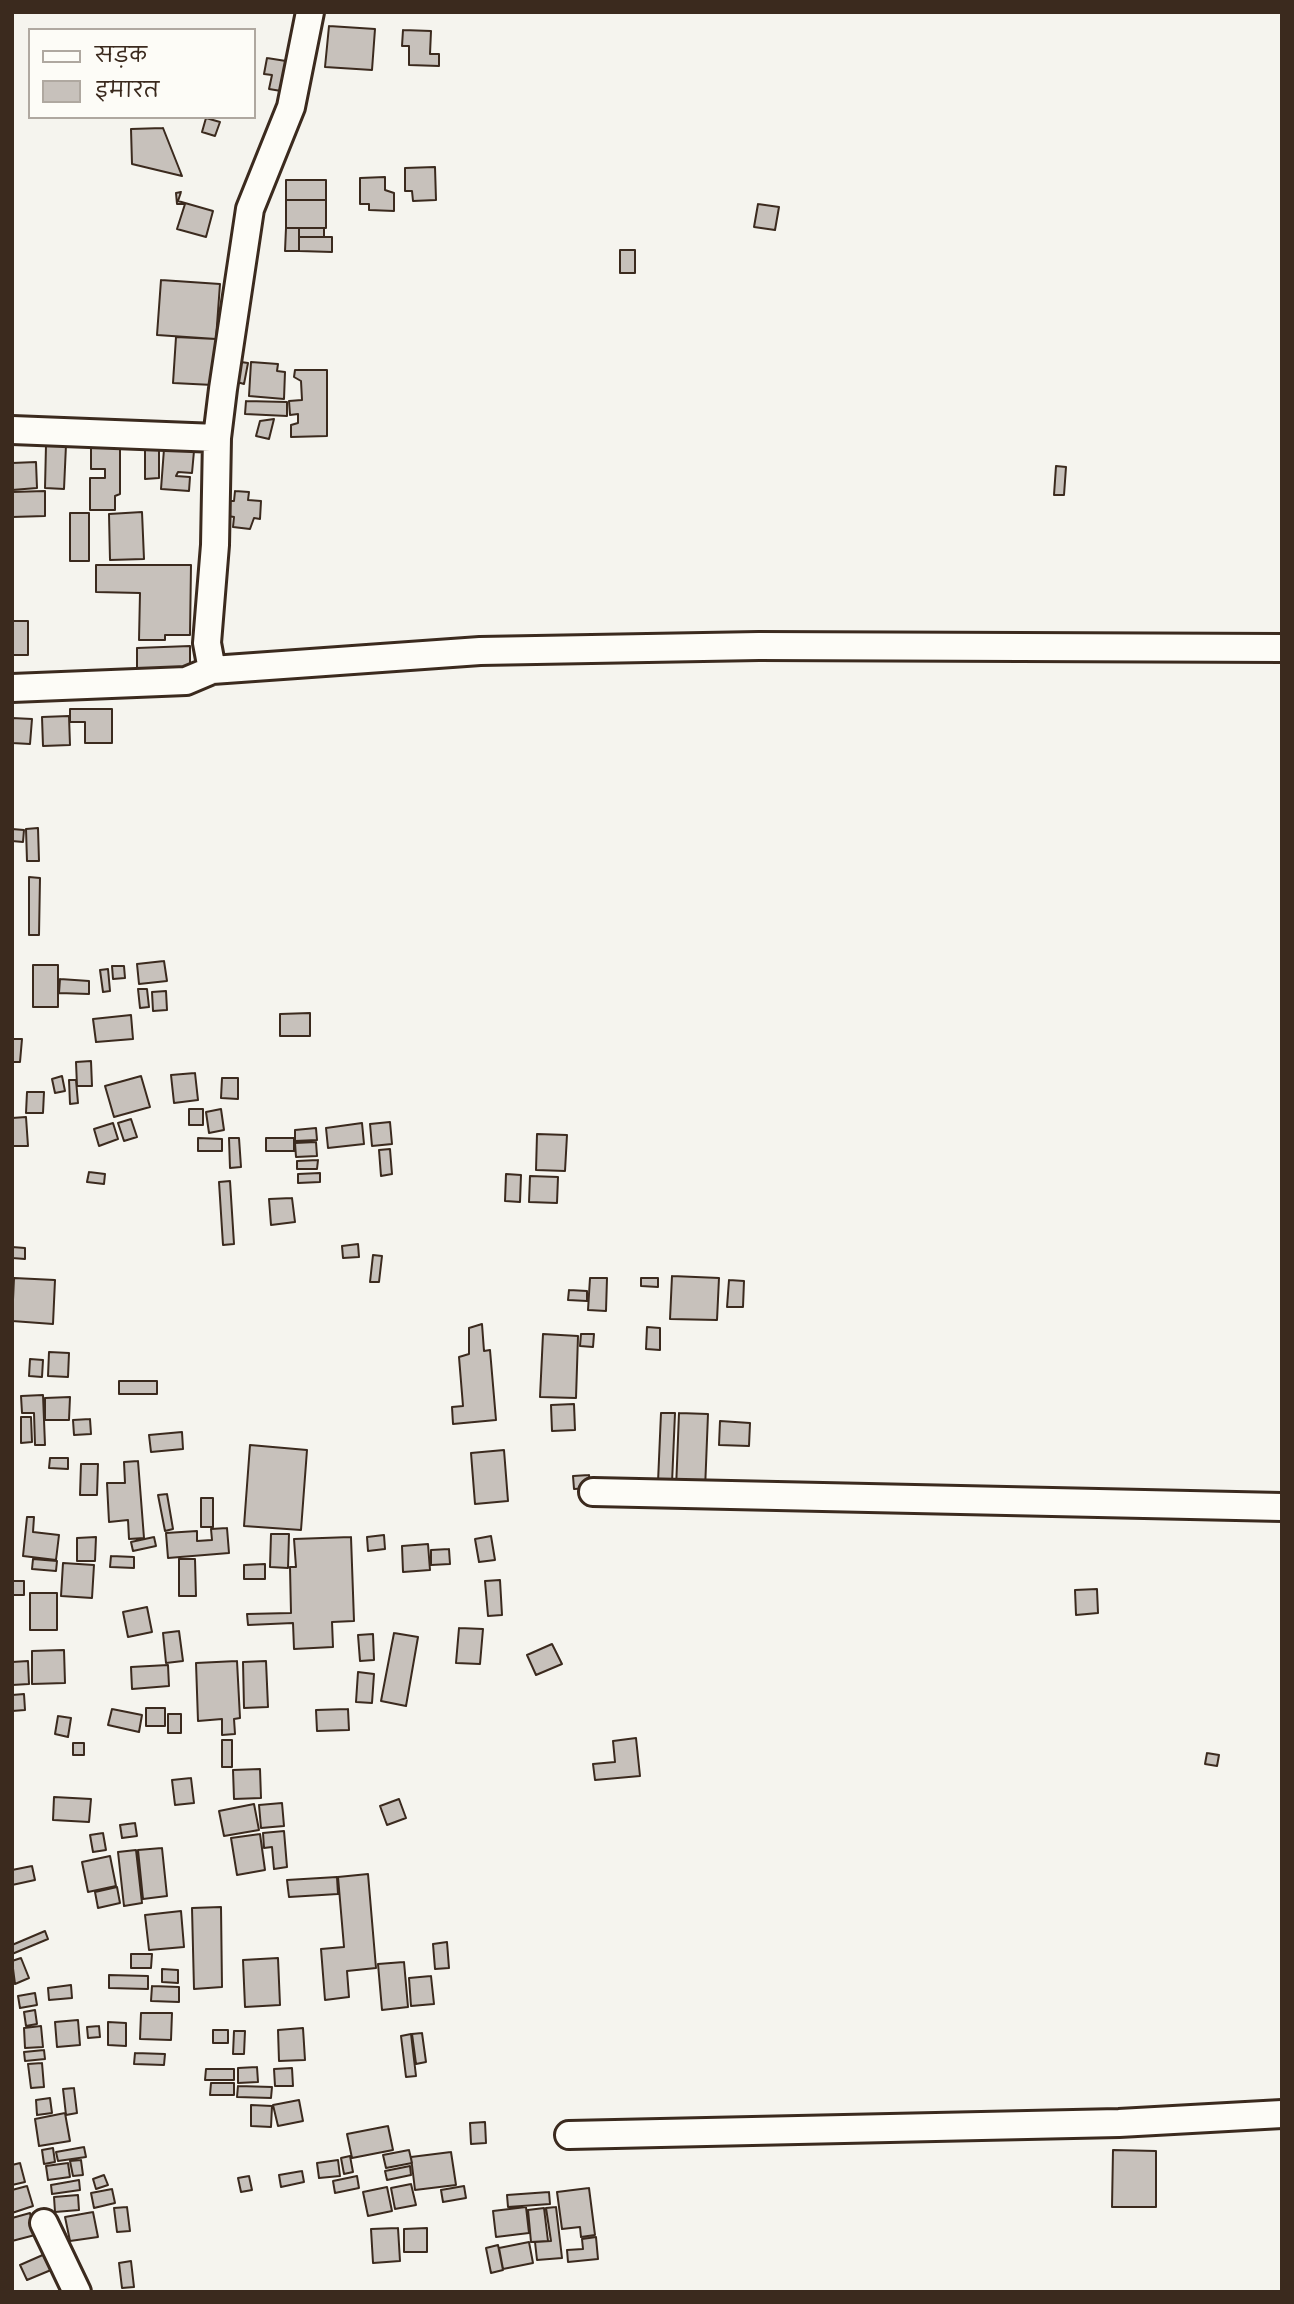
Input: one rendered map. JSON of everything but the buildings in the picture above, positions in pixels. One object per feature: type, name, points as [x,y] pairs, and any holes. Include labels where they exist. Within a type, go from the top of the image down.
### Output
[{"type":"street","points":[[212,670],[208,643],[215,545],[217,438],[250,209],[290,107],[310,12]]},
{"type":"street","points":[[12,430],[217,438]]},
{"type":"street","points":[[12,688],[186,681],[212,670],[494,651],[759,646],[1282,648]]},
{"type":"street","points":[[593,1492],[1282,1507]]},
{"type":"street","points":[[569,2135],[1119,2123],[1282,2114]]},
{"type":"street","points":[[44,2223],[77,2292]]}]
